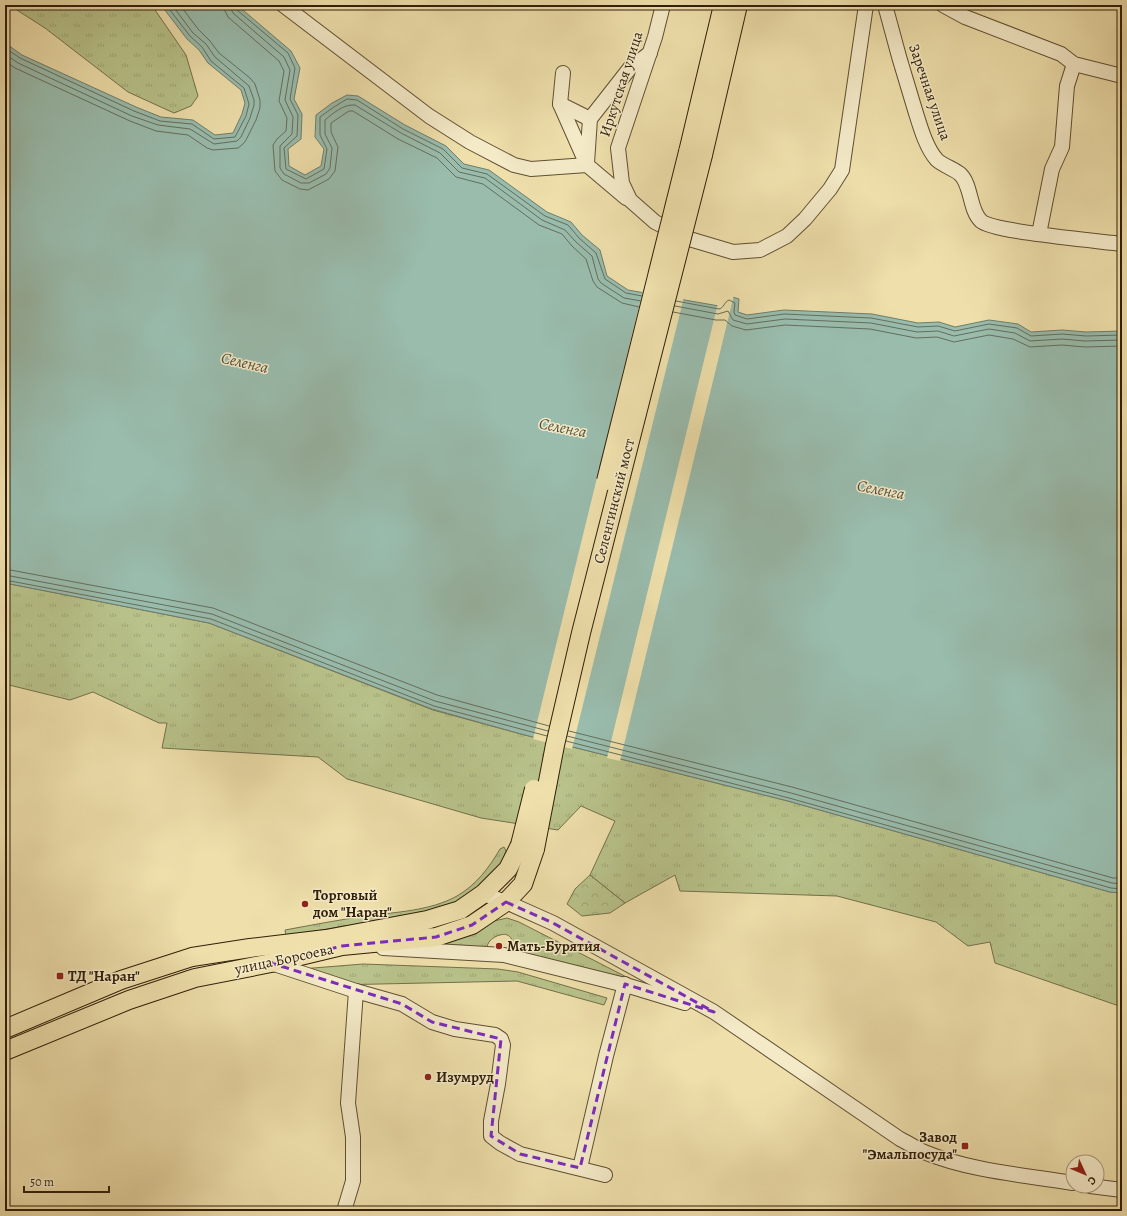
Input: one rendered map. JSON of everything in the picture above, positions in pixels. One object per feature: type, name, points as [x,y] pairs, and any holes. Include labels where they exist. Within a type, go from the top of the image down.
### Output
[{"type":"main road","points":[[696,154],[723,5]]},
{"type":"main road","points":[[696,154],[738,5]]},
{"type":"main road","name":"Селенгинский мост","points":[[527,847],[530,806],[542,747],[628,391],[650,309],[696,154]]},
{"type":"main road","name":"улица Борсоева","points":[[5,1051],[129,1000],[161,988],[195,978],[271,963],[342,946],[436,937],[472,925],[506,902],[523,884],[527,847]]},
{"type":"main road","name":"улица Борсоева","points":[[5,1030],[121,980],[192,957],[326,939],[426,920],[460,910],[483,894],[527,847]]},
{"type":"street","points":[[282,5],[429,116],[470,142],[514,164],[531,169],[587,165]]},
{"type":"street","name":"Иркутская улица","points":[[664,5],[650,53],[618,148],[622,183],[630,200],[655,222],[686,238],[733,252],[760,250],[787,236],[830,189],[842,170],[866,5]]},
{"type":"street","name":"Заречная улица","points":[[885,5],[902,70],[924,138],[936,159],[946,167],[960,174],[966,184],[973,206],[981,222],[992,227],[1122,244]]},
{"type":"street","points":[[943,5],[965,17],[1061,54],[1074,64],[1122,76]]},
{"type":"street","points":[[587,165],[590,119],[630,68],[650,53]]},
{"type":"street","points":[[1039,234],[1052,169],[1062,147],[1067,86],[1074,64]]},
{"type":"street","points":[[563,73],[560,104],[587,165],[630,200]]},
{"type":"street","points":[[560,104],[590,119]]},
{"type":"street","points":[[523,884],[521,899],[524,910]]},
{"type":"street","points":[[483,894],[506,902],[553,923],[714,1012],[900,1139],[923,1151],[947,1160],[981,1168],[1065,1183]]},
{"type":"street","points":[[342,946],[504,955],[625,984],[714,1012]]},
{"type":"street","points":[[271,963],[356,991],[402,1004],[432,1022],[455,1029],[496,1035],[502,1038],[503,1045],[491,1122],[491,1136],[500,1143],[520,1154],[606,1175]]},
{"type":"street","points":[[580,1168],[606,1056],[625,984]]},
{"type":"street","points":[[344,1211],[353,1181],[353,1137],[348,1103],[356,991]]},
{"type":"street","points":[[1105,1188],[1122,1190]]},
{"type":"highlighted area","points":[[506,902],[553,923],[714,1012],[625,984],[580,1168],[520,1154],[491,1136],[501,1039],[432,1022],[402,1004],[271,963],[342,946],[436,937],[472,925]]},
{"type":"green space","points":[[9,5],[150,5],[153,7],[186,55],[198,96],[191,106],[174,113],[128,92],[45,28]]},
{"type":"green space","points":[[5,583],[209,623],[433,710],[521,734],[788,801],[1110,892],[1122,893],[1122,1007],[995,963],[990,942],[968,946],[936,922],[837,896],[680,891],[675,875],[625,903],[590,875],[615,821],[581,806],[558,830],[481,818],[347,779],[318,757],[162,748],[167,723],[159,723],[93,692],[70,700],[5,684]]},
{"type":"green space","points":[[504,847],[506,851],[502,863],[462,903],[418,919],[345,926],[286,936],[285,930],[413,910],[447,901],[470,887],[487,869],[500,849]]},
{"type":"green space","points":[[590,875],[625,903],[610,913],[582,916],[567,904],[575,889]]},
{"type":"green space","points":[[507,918],[519,922],[648,988],[514,957],[514,949],[511,938],[505,934],[491,939],[484,954],[437,944],[494,921]]},
{"type":"green space","points":[[363,964],[498,969],[518,972],[607,998],[604,1005],[517,981],[334,985],[301,969]]},
{"type":"water","name":"Селенга","points":[[161,5],[237,5],[291,51],[300,68],[294,99],[302,114],[301,139],[288,149],[289,166],[305,175],[321,166],[324,149],[315,137],[316,115],[332,103],[347,95],[358,96],[405,125],[446,146],[464,164],[489,170],[547,212],[571,222],[582,235],[600,250],[607,276],[628,290],[719,306],[726,295],[739,299],[738,312],[747,315],[784,310],[872,314],[918,323],[939,322],[955,327],[989,320],[1018,324],[1031,332],[1062,330],[1086,332],[1122,331],[1122,893],[1110,892],[788,801],[521,734],[432,709],[209,623],[5,583],[5,43],[22,55],[161,117],[193,120],[215,135],[233,133],[242,114],[245,103],[241,90],[208,63],[199,50],[187,39]]},
{"type":"pier","points":[[643,290],[684,297],[572,749],[533,739]]},
{"type":"pier","points":[[726,293],[734,295],[620,761],[607,758],[718,303]]},
{"type":"place","name":"Торговый дом \"Наран\"","points":[[305,904]]},
{"type":"place","name":"Мать-Бурятия","points":[[499,946]]},
{"type":"place","name":"ТД \"Наран\"","points":[[60,976]]},
{"type":"place","name":"Изумруд","points":[[428,1077]]},
{"type":"place","name":"Завод \"Эмальпосуда\"","points":[[965,1146]]}]
